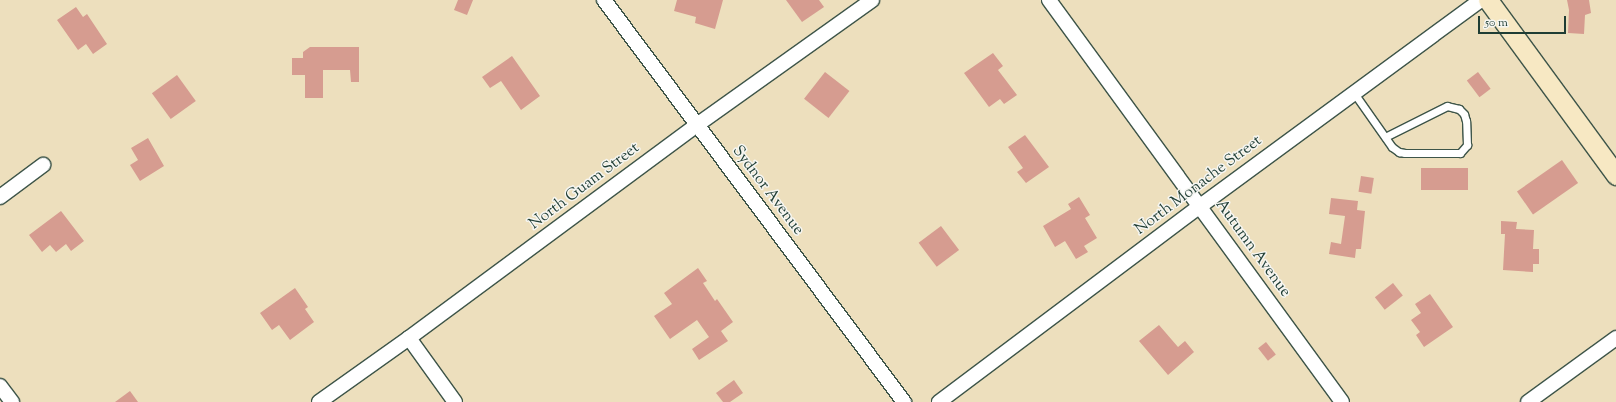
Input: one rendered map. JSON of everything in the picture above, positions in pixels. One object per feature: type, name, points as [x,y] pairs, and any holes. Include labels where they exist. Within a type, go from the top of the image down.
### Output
[{"type":"street","name":"Sydnor Avenue","points":[[604,0],[904,402]]},
{"type":"street","name":"North Guam Street","points":[[319,402],[409,338],[697,125],[872,0]]},
{"type":"street","name":"Autumn Avenue","points":[[1049,0],[1342,402]]},
{"type":"street","name":"North Monache Street","points":[[939,402],[1481,0]]},
{"type":"street","points":[[1488,0],[1616,175]]},
{"type":"street","points":[[0,197],[43,165]]},
{"type":"street","points":[[409,338],[455,402]]},
{"type":"street","points":[[1528,402],[1616,338]]},
{"type":"street","points":[[0,386],[12,402]]},
{"type":"lane","points":[[1354,93],[1392,147],[1399,152],[1460,153],[1467,144],[1466,120],[1464,114],[1459,109],[1447,106],[1385,137]]},
{"type":"building","points":[[458,0],[473,0],[467,15],[454,10]]},
{"type":"building","points":[[677,0],[723,0],[715,29],[695,23],[696,17],[674,11]]},
{"type":"building","points":[[786,0],[819,0],[824,7],[802,22]]},
{"type":"building","points":[[1567,0],[1589,0],[1591,13],[1585,15],[1584,34],[1568,33],[1569,10]]},
{"type":"building","points":[[76,7],[83,17],[87,14],[107,44],[93,54],[86,44],[78,50],[57,20]]},
{"type":"building","points":[[310,47],[359,47],[359,82],[351,82],[350,70],[323,70],[323,98],[305,98],[305,75],[292,75],[292,58],[303,58],[303,52]]},
{"type":"building","points":[[993,53],[1003,66],[998,70],[1017,95],[1004,104],[1000,99],[989,107],[964,73]]},
{"type":"building","points":[[512,56],[540,96],[521,110],[501,81],[490,88],[482,77]]},
{"type":"building","points":[[825,72],[849,91],[828,118],[804,99]]},
{"type":"building","points":[[1478,72],[1491,89],[1479,97],[1467,80]]},
{"type":"building","points":[[177,75],[196,101],[171,119],[152,93]]},
{"type":"building","points":[[1025,135],[1049,167],[1026,183],[1017,172],[1023,168],[1008,147]]},
{"type":"building","points":[[148,138],[164,166],[140,181],[130,165],[138,160],[131,148]]},
{"type":"building","points":[[1562,160],[1578,183],[1533,214],[1517,192]]},
{"type":"building","points":[[1421,168],[1468,168],[1468,190],[1421,190]]},
{"type":"building","points":[[1361,176],[1374,178],[1371,194],[1358,192]]},
{"type":"building","points":[[1079,197],[1090,215],[1085,218],[1097,238],[1084,246],[1088,252],[1076,259],[1065,241],[1055,247],[1043,226],[1071,209],[1068,204]]},
{"type":"building","points":[[1331,198],[1358,201],[1357,210],[1365,211],[1361,249],[1356,249],[1355,258],[1329,254],[1331,242],[1341,244],[1345,216],[1329,214]]},
{"type":"building","points":[[61,211],[84,241],[71,251],[66,244],[56,252],[50,245],[42,252],[29,235]]},
{"type":"building","points":[[1501,221],[1517,222],[1516,229],[1534,230],[1533,249],[1539,249],[1539,264],[1533,264],[1533,272],[1503,270],[1505,234],[1501,234]]},
{"type":"building","points":[[941,226],[959,250],[937,267],[919,243]]},
{"type":"building","points":[[698,268],[707,281],[703,283],[715,301],[717,299],[733,322],[721,331],[728,341],[699,360],[692,349],[709,337],[697,320],[670,339],[654,316],[672,304],[664,293]]},
{"type":"building","points":[[1393,283],[1403,296],[1385,310],[1375,297]]},
{"type":"building","points":[[295,288],[308,307],[305,309],[314,322],[290,340],[279,325],[272,330],[260,313]]},
{"type":"building","points":[[1430,294],[1453,327],[1424,347],[1416,335],[1420,332],[1411,320],[1421,313],[1415,304]]},
{"type":"building","points":[[1159,325],[1178,347],[1185,341],[1194,352],[1168,375],[1139,341]]},
{"type":"building","points":[[1266,342],[1276,355],[1268,361],[1258,348]]},
{"type":"building","points":[[734,380],[743,393],[730,402],[723,402],[716,393]]},
{"type":"building","points":[[130,391],[138,402],[115,402]]}]
